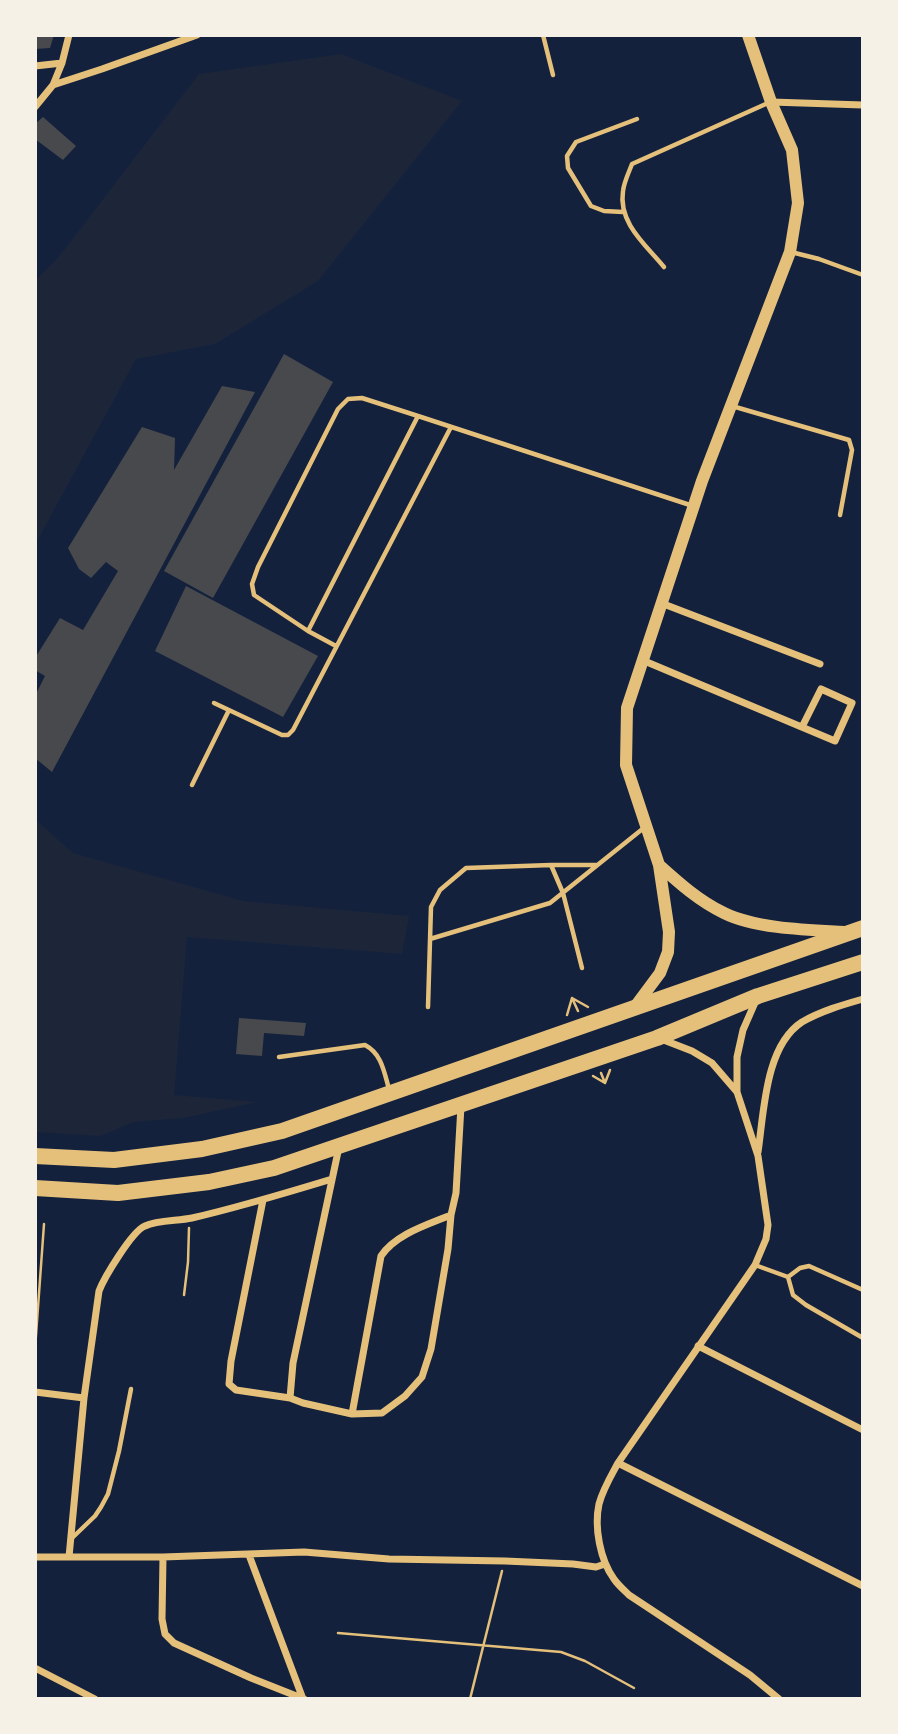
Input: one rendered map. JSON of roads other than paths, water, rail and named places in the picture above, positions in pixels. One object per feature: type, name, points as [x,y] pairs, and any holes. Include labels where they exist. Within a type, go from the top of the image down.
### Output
[{"type":"highway","points":[[35,1156],[114,1160],[202,1149],[282,1131],[856,930]]},
{"type":"highway","points":[[35,1188],[118,1193],[209,1182],[274,1168],[657,1038],[758,996],[863,962]]},
{"type":"street","points":[[35,107],[53,85],[69,35]]},
{"type":"street","points":[[53,85],[197,35]]},
{"type":"street","points":[[634,1008],[660,973],[668,952],[669,932],[659,865],[626,765],[627,708],[694,506],[790,252],[798,203],[792,150],[771,102],[748,35]]},
{"type":"street","points":[[35,66],[62,63]]},
{"type":"street","points":[[771,102],[863,105]]},
{"type":"street","points":[[662,603],[820,664]]},
{"type":"street","points":[[642,660],[835,741],[852,703],[821,689],[802,727]]},
{"type":"street","points":[[659,865],[691,893],[726,914],[776,926],[856,930]]},
{"type":"street","points":[[758,996],[743,1030],[737,1057],[737,1092],[758,1156],[768,1225],[766,1239],[755,1265],[608,1481],[599,1505],[598,1539],[605,1564],[629,1595],[750,1675],[779,1699]]},
{"type":"street","points":[[758,1156],[771,1074],[777,1052],[787,1035],[819,1013],[863,999]]},
{"type":"street","points":[[657,1038],[692,1051],[712,1063],[737,1092]]},
{"type":"street","points":[[263,1200],[231,1361],[229,1384],[236,1390],[290,1398],[303,1404],[352,1414],[382,1413],[405,1396],[422,1377],[431,1349],[456,1194],[461,1105]]},
{"type":"street","points":[[290,1398],[293,1363],[340,1146]]},
{"type":"street","points":[[69,1557],[99,1291],[103,1280],[137,1231],[145,1225],[189,1219],[332,1179]]},
{"type":"street","points":[[352,1414],[381,1256],[387,1247],[408,1233],[451,1215]]},
{"type":"street","points":[[698,1346],[863,1430]]},
{"type":"street","points":[[35,1392],[85,1398]]},
{"type":"street","points":[[618,1464],[863,1586]]},
{"type":"street","points":[[35,1557],[163,1557],[304,1552],[389,1559],[505,1561],[596,1567],[605,1564]]},
{"type":"street","points":[[249,1555],[303,1699]]},
{"type":"street","points":[[163,1557],[162,1619],[165,1634],[174,1643],[303,1699]]},
{"type":"street","points":[[35,1668],[95,1699]]},
{"type":"lane","points":[[543,35],[553,75]]},
{"type":"lane","points":[[664,268],[631,228],[623,212],[622,190],[632,164],[771,102]]},
{"type":"lane","points":[[623,212],[604,211],[590,206],[568,168],[567,156],[576,142],[637,119]]},
{"type":"lane","points":[[790,252],[863,275]]},
{"type":"lane","points":[[337,646],[308,631],[254,595],[252,584],[258,567],[338,409],[348,399],[362,398],[694,506]]},
{"type":"lane","points":[[731,405],[849,440],[852,450],[840,515]]},
{"type":"lane","points":[[308,631],[418,416]]},
{"type":"lane","points":[[214,703],[282,736],[293,730],[451,427]]},
{"type":"lane","points":[[192,785],[229,710]]},
{"type":"lane","points":[[430,939],[550,903],[646,826]]},
{"type":"lane","points":[[551,865],[563,893],[582,968]]},
{"type":"lane","points":[[428,1007],[431,908],[440,890],[467,868],[598,865]]},
{"type":"lane","points":[[279,1056],[365,1045],[379,1056],[390,1093]]},
{"type":"lane","points":[[755,1265],[788,1277]]},
{"type":"lane","points":[[788,1277],[800,1268],[809,1266],[863,1290]]},
{"type":"lane","points":[[788,1277],[793,1295],[863,1338]]},
{"type":"lane","points":[[71,1539],[95,1516],[108,1494],[131,1389]]}]
